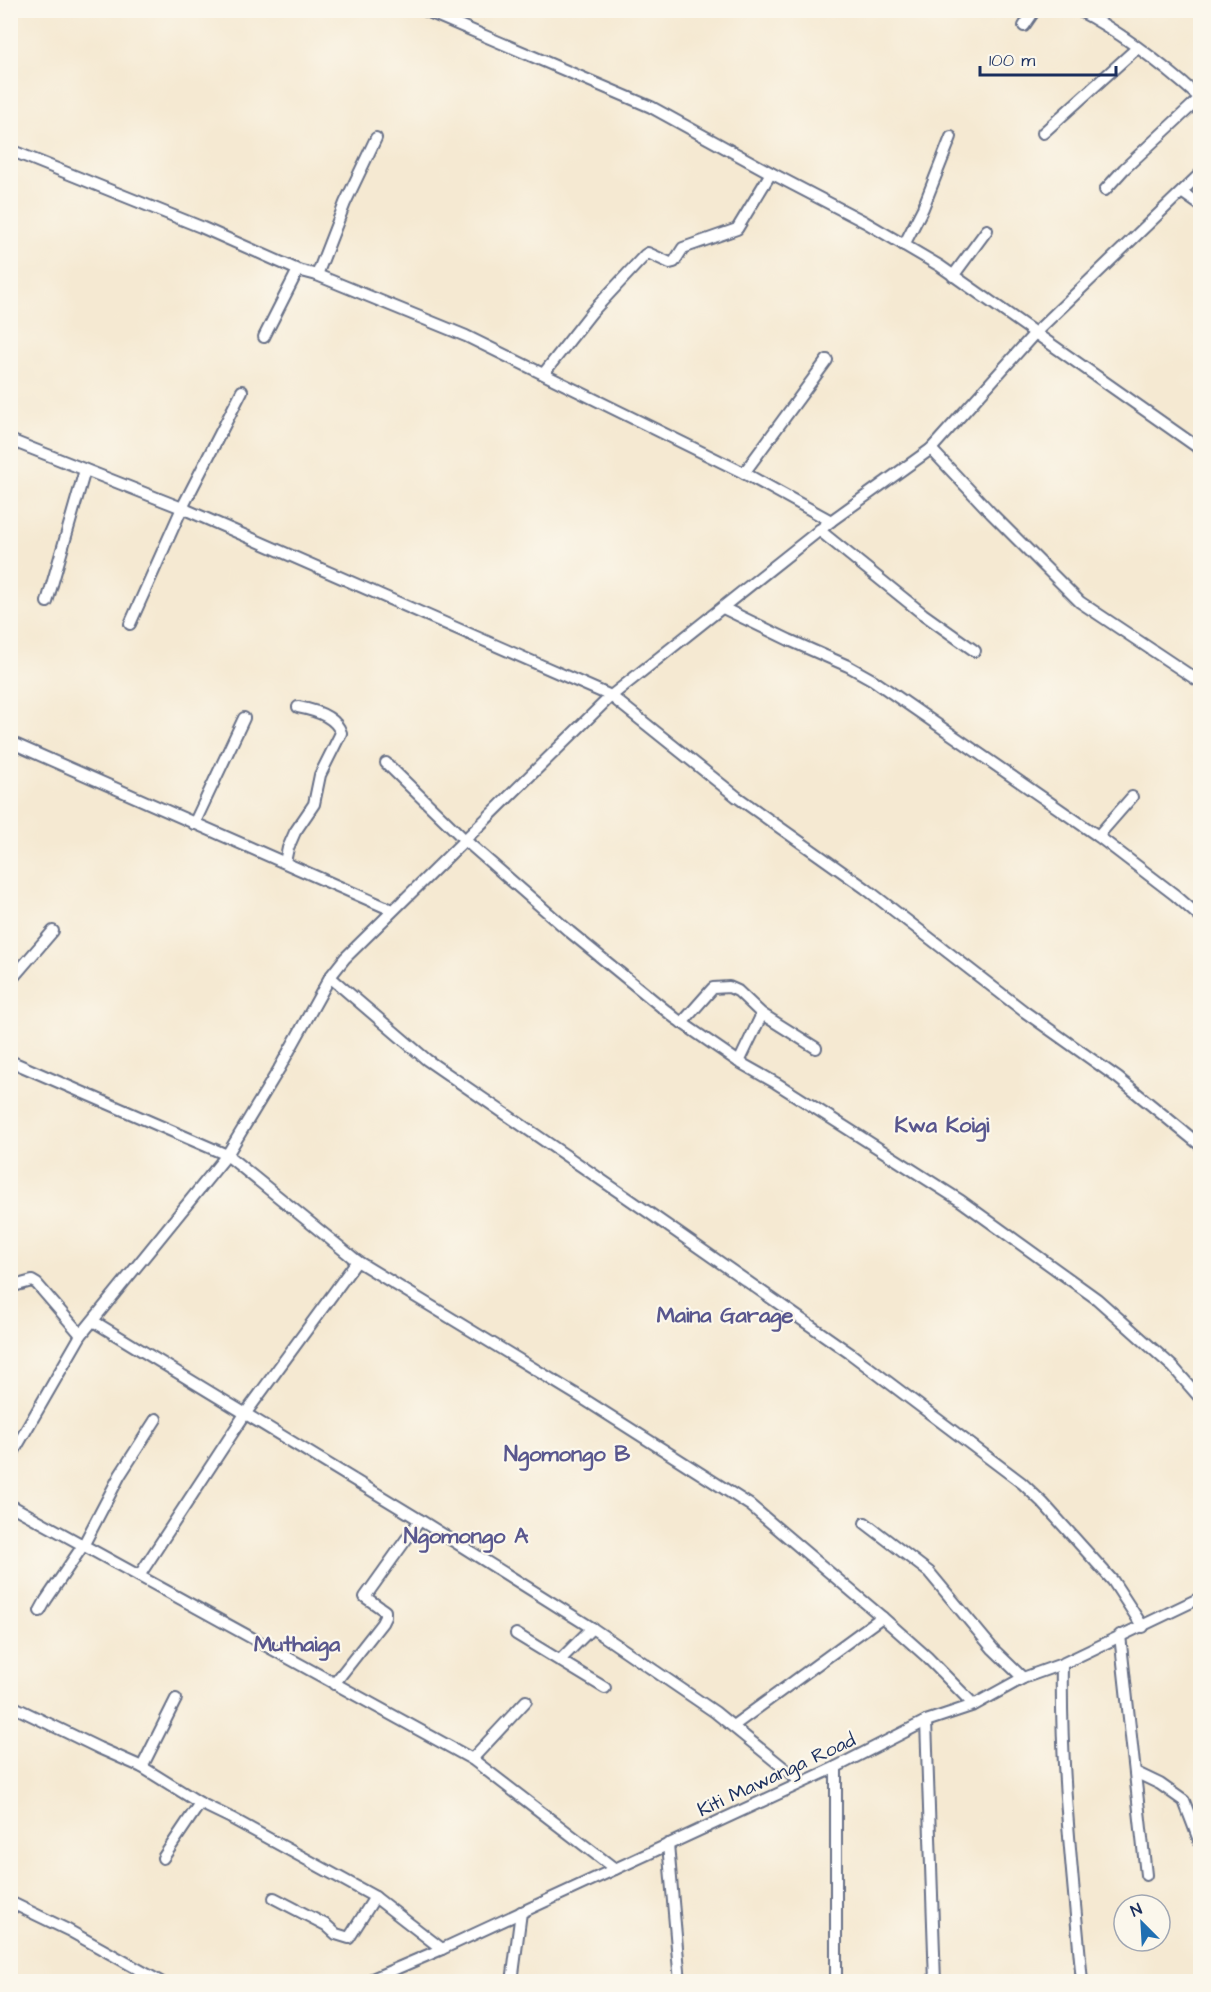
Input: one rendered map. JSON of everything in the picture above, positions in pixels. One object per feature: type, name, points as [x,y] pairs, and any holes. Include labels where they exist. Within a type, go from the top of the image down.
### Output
[{"type":"street","points":[[424,10],[651,107],[865,222],[953,276],[1036,332],[1200,449]]},
{"type":"street","points":[[1024,26],[1035,10]]},
{"type":"street","points":[[1078,10],[1105,24],[1169,70],[1200,98],[1124,169],[1105,190]]},
{"type":"street","points":[[1043,133],[1137,48]]},
{"type":"street","points":[[904,245],[923,207],[951,137]]},
{"type":"street","points":[[317,275],[345,203],[376,138]]},
{"type":"street","points":[[10,150],[201,227],[298,270],[317,275],[466,336],[744,473],[831,521]]},
{"type":"street","points":[[544,374],[592,312],[645,255],[648,253],[674,262],[683,248],[737,230],[771,173]]},
{"type":"street","points":[[10,1458],[81,1335],[226,1155],[279,1069],[330,978],[345,958],[611,696],[819,530],[931,449],[1036,332],[1183,193],[1200,174]]},
{"type":"street","points":[[1183,193],[1200,205]]},
{"type":"street","points":[[953,276],[987,230]]},
{"type":"street","points":[[264,337],[298,270]]},
{"type":"street","points":[[744,473],[827,360]]},
{"type":"street","points":[[129,624],[182,508],[242,391]]},
{"type":"street","points":[[10,440],[182,508],[611,696],[737,797],[865,888],[1025,1012],[1118,1078],[1200,1145]]},
{"type":"street","points":[[931,449],[1080,602],[1200,682]]},
{"type":"street","points":[[47,602],[85,470]]},
{"type":"street","points":[[819,530],[923,614],[975,651]]},
{"type":"street","points":[[723,608],[848,666],[873,680],[1098,836],[1200,917]]},
{"type":"street","points":[[285,862],[295,832],[314,804],[320,775],[341,733],[339,726],[329,717],[298,707]]},
{"type":"street","points":[[194,824],[244,718]]},
{"type":"street","points":[[10,742],[392,910]]},
{"type":"street","points":[[386,763],[466,841],[570,932],[682,1023],[739,1062],[776,1083],[961,1201],[1097,1299],[1173,1367],[1200,1398]]},
{"type":"street","points":[[1098,836],[1132,797]]},
{"type":"street","points":[[10,981],[53,931]]},
{"type":"street","points":[[330,978],[427,1060],[823,1335],[1022,1483],[1113,1581],[1143,1627]]},
{"type":"street","points":[[682,1023],[713,988],[729,987],[738,990],[762,1014],[816,1048]]},
{"type":"street","points":[[739,1062],[762,1014]]},
{"type":"street","points":[[10,1061],[226,1155],[357,1261],[582,1398],[750,1505],[882,1617],[974,1705]]},
{"type":"street","points":[[139,1576],[245,1414],[357,1261]]},
{"type":"street","points":[[10,1287],[32,1281],[37,1284],[81,1335]]},
{"type":"street","points":[[93,1321],[420,1520],[592,1628],[680,1686],[801,1782]]},
{"type":"street","points":[[40,1611],[84,1544],[120,1475],[156,1419]]},
{"type":"street","points":[[10,1505],[471,1759],[615,1869]]},
{"type":"street","points":[[334,1684],[382,1623],[385,1611],[365,1597],[420,1520]]},
{"type":"street","points":[[865,1523],[929,1572],[993,1649],[1023,1678]]},
{"type":"street","name":"Kiti Mawanga Road","points":[[365,1982],[836,1767],[926,1721],[974,1705],[1023,1678],[1062,1664],[1200,1598]]},
{"type":"street","points":[[733,1726],[882,1617]]},
{"type":"street","points":[[560,1660],[592,1628]]},
{"type":"street","points":[[516,1634],[605,1688]]},
{"type":"street","points":[[1120,1635],[1146,1875]]},
{"type":"street","points":[[1062,1664],[1063,1740],[1082,1982]]},
{"type":"street","points":[[142,1767],[176,1699]]},
{"type":"street","points":[[471,1759],[526,1701]]},
{"type":"street","points":[[10,1705],[142,1767],[200,1803],[375,1898],[442,1948]]},
{"type":"street","points":[[926,1721],[935,1982]]},
{"type":"street","points":[[836,1767],[836,1982]]},
{"type":"street","points":[[1135,1772],[1160,1784],[1184,1801],[1200,1844]]},
{"type":"street","points":[[163,1858],[200,1803]]},
{"type":"street","points":[[668,1844],[680,1982]]},
{"type":"street","points":[[274,1898],[326,1926],[336,1934],[349,1938],[375,1898]]},
{"type":"street","points":[[10,1902],[68,1930],[161,1982]]},
{"type":"street","points":[[512,1982],[521,1912]]},
{"type":"district","name":"Kwa Koigi","points":[[942,1124]]},
{"type":"district","name":"Maina Garage","points":[[725,1314]]},
{"type":"district","name":"Ngomongo B","points":[[567,1453]]},
{"type":"district","name":"Ngomongo A","points":[[466,1535]]},
{"type":"district","name":"Muthaiga","points":[[297,1643]]}]
